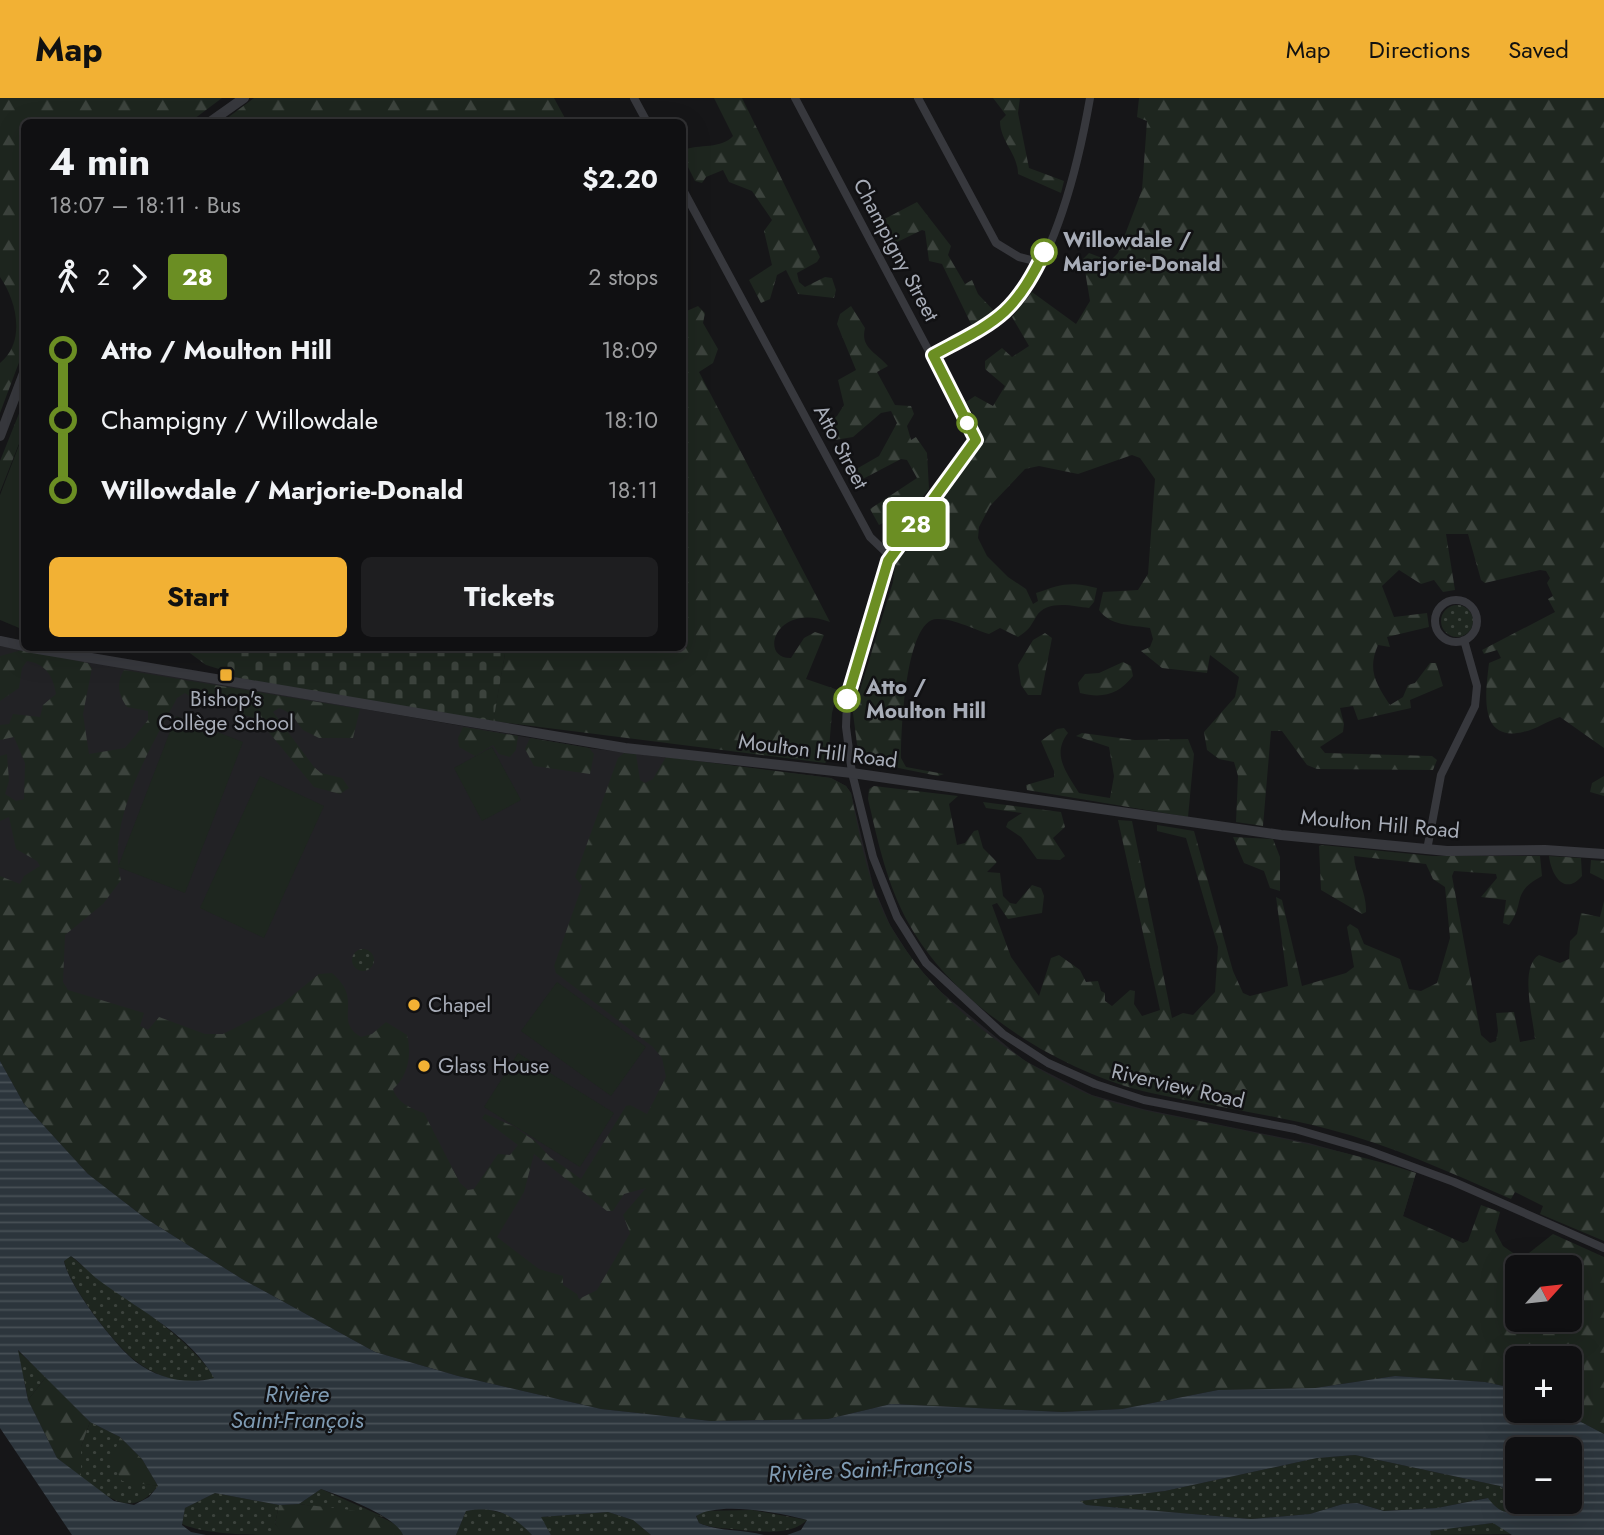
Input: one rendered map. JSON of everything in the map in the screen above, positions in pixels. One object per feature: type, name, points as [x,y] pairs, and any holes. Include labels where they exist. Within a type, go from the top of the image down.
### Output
[{"type":"street","points":[[214,119],[244,98]]},
{"type":"street","points":[[634,98],[646,119]]},
{"type":"street","name":"Champigny Street","points":[[795,98],[976,440],[890,556]]},
{"type":"street","points":[[918,98],[996,243],[1019,257],[1039,262]]},
{"type":"street","points":[[933,355],[1003,314],[1021,294],[1039,262],[1072,180],[1090,98]]},
{"type":"street","name":"Atto Street","points":[[686,195],[870,537],[890,556]]},
{"type":"street","points":[[0,436],[21,381]]},
{"type":"street","points":[[852,773],[846,727],[847,699],[890,556]]},
{"type":"street","points":[[1448,601],[1464,601],[1475,612],[1476,629],[1464,640],[1448,640],[1436,629],[1436,612],[1448,601]]},
{"type":"street","points":[[1427,850],[1441,775],[1475,706],[1475,675],[1464,640]]},
{"type":"street","points":[[0,641],[21,645]]},
{"type":"street","name":"Moulton Hill Road","points":[[49,651],[625,748],[852,773],[1281,835],[1427,850],[1604,854]]},
{"type":"street","name":"Riverview Road","points":[[852,773],[886,893],[912,944],[942,980],[1028,1052],[1095,1084],[1144,1100],[1295,1129],[1401,1161],[1604,1248]]},
{"type":"shaded area","points":[[0,646],[589,748],[831,778],[846,786],[851,793],[873,885],[890,925],[915,964],[940,991],[1025,1061],[1092,1095],[1143,1109],[1309,1143],[1416,1173],[1403,1216],[828,1419],[0,1061]]},
{"type":"green space","points":[[0,98],[222,98],[194,119],[21,119],[21,357],[0,413],[0,363],[13,344],[16,321],[11,298],[0,277]]},
{"type":"green space","points":[[254,98],[554,98],[565,119],[226,119]]},
{"type":"green space","points":[[714,98],[742,98],[820,257],[817,262],[797,273],[799,282],[805,287],[825,277],[832,278],[836,290],[834,298],[798,294],[786,270],[777,275],[770,299],[761,303],[749,280],[772,265],[764,231],[772,220],[752,191],[729,182],[723,170],[706,177],[702,183],[695,181],[686,163],[686,149],[717,145],[733,136]]},
{"type":"green space","points":[[993,98],[1020,98],[1018,113],[1029,168],[1064,181],[1061,193],[1018,174],[1001,128],[1000,121],[1006,115]]},
{"type":"green space","points":[[1139,98],[1604,98],[1604,748],[1560,717],[1528,731],[1508,733],[1498,730],[1491,722],[1486,700],[1489,663],[1501,658],[1497,650],[1484,654],[1482,650],[1555,612],[1548,599],[1553,596],[1547,583],[1550,578],[1546,571],[1540,570],[1485,583],[1481,580],[1468,534],[1446,534],[1455,590],[1443,592],[1434,580],[1421,584],[1399,570],[1382,586],[1394,617],[1427,613],[1429,627],[1387,637],[1390,647],[1378,645],[1373,662],[1377,683],[1390,705],[1403,697],[1408,685],[1415,683],[1430,663],[1436,663],[1443,686],[1410,700],[1411,708],[1358,720],[1353,706],[1340,708],[1343,732],[1320,747],[1325,753],[1432,756],[1437,760],[1433,770],[1317,769],[1307,765],[1282,731],[1271,731],[1263,826],[1236,822],[1238,776],[1234,762],[1219,759],[1207,750],[1204,732],[1235,697],[1239,677],[1210,655],[1207,673],[1162,668],[1141,651],[1150,647],[1153,639],[1150,628],[1115,622],[1099,610],[1103,592],[1138,590],[1148,574],[1155,479],[1140,458],[1132,455],[1078,474],[1039,466],[1025,469],[990,506],[979,527],[978,538],[987,556],[1008,577],[1026,589],[1033,604],[1038,601],[1036,593],[1059,586],[1073,584],[1097,588],[1094,602],[1089,608],[1060,605],[1046,608],[1040,611],[1027,630],[1018,637],[1000,628],[989,634],[943,619],[926,624],[918,637],[907,679],[901,758],[906,767],[944,774],[938,776],[859,760],[853,713],[893,582],[895,565],[979,448],[979,430],[966,402],[975,396],[993,406],[1005,386],[985,369],[985,361],[1002,348],[1012,357],[1029,346],[1012,317],[1032,292],[1076,324],[1090,301],[1083,259],[1089,253],[1110,261],[1118,253],[1142,190],[1147,121],[1137,117]]},
{"type":"green space","points":[[917,202],[951,246],[948,255],[965,284],[972,280],[978,294],[995,312],[972,326],[942,264],[929,261],[925,231],[885,248],[873,225]]},
{"type":"green space","points":[[698,306],[705,313],[703,323],[718,349],[713,363],[699,372],[830,622],[811,618],[796,619],[785,624],[774,642],[775,650],[781,656],[791,658],[804,638],[815,632],[824,635],[806,679],[838,690],[832,713],[828,760],[825,763],[493,721],[505,651],[686,651],[686,311]]},
{"type":"green space","points":[[851,306],[865,328],[867,345],[888,366],[877,372],[895,405],[911,406],[914,414],[907,426],[911,440],[916,437],[927,453],[929,489],[905,520],[896,516],[879,525],[870,509],[917,478],[907,460],[901,459],[857,482],[851,472],[879,456],[897,423],[891,411],[881,413],[853,437],[835,440],[827,424],[837,416],[844,405],[838,380],[856,370],[837,324],[840,314]]},
{"type":"green space","points":[[21,411],[21,439],[0,492],[0,461]]},
{"type":"green space","points":[[21,440],[21,629],[0,620],[0,495]]},
{"type":"green space","points":[[1457,605],[1469,609],[1473,621],[1469,633],[1457,637],[1445,633],[1441,621],[1445,609]]},
{"type":"green space","points":[[1045,633],[1052,638],[1041,695],[1028,695],[1021,685],[1018,665],[1033,640]]},
{"type":"green space","points":[[21,650],[88,663],[92,668],[83,714],[89,754],[125,748],[148,720],[148,711],[127,707],[122,698],[119,684],[124,670],[360,709],[353,738],[319,738],[303,730],[289,713],[279,708],[273,712],[314,767],[321,773],[342,778],[349,788],[340,794],[314,787],[258,719],[244,715],[232,706],[202,705],[185,693],[177,698],[144,762],[125,810],[119,834],[121,880],[103,904],[65,935],[63,982],[68,990],[144,1013],[140,1026],[148,1030],[159,1017],[205,1034],[223,1034],[282,1004],[319,974],[332,973],[342,983],[346,992],[349,1024],[353,1031],[361,1037],[372,1034],[386,1022],[407,1035],[408,1065],[393,1089],[401,1102],[424,1113],[460,1183],[468,1190],[474,1189],[498,1154],[510,1155],[518,1145],[482,1118],[485,1114],[513,1126],[581,1179],[626,1106],[630,1105],[647,1114],[666,1077],[662,1058],[653,1047],[556,973],[554,966],[582,886],[575,877],[618,758],[624,753],[636,754],[640,780],[645,783],[653,779],[666,757],[831,778],[846,786],[851,793],[876,894],[890,925],[907,951],[951,1002],[1005,1047],[1033,1066],[1090,1095],[1117,1104],[1335,1151],[1416,1173],[1403,1216],[1463,1243],[1468,1241],[1481,1205],[1500,1212],[1495,1231],[1503,1246],[1516,1255],[1529,1253],[1553,1234],[1604,1257],[1604,1434],[1582,1422],[1582,1346],[1505,1346],[1505,1386],[1485,1382],[1395,1376],[1315,1388],[1218,1390],[1122,1409],[1062,1412],[891,1404],[828,1419],[711,1421],[601,1409],[458,1376],[375,1352],[242,1279],[145,1218],[88,1174],[24,1104],[0,1061],[0,876],[20,884],[24,876],[40,866],[37,861],[16,849],[9,817],[0,821],[0,756],[7,754],[9,781],[5,794],[16,801],[24,799],[25,763],[14,737],[0,740],[0,725],[9,724],[13,714],[40,717],[43,705],[56,694],[48,672],[27,661],[22,668],[19,688],[0,701],[0,656]],"holes":[[[534,1154],[607,1211],[613,1211],[624,1194],[646,1188],[623,1215],[630,1233],[597,1290],[579,1299],[577,1294],[563,1285],[563,1276],[539,1269],[497,1237],[524,1192]]]},
{"type":"green space","points":[[187,651],[238,651],[229,672],[206,665]]},
{"type":"green space","points":[[224,651],[505,651],[493,723],[220,675]]},
{"type":"green space","points":[[1123,662],[1131,666],[1133,676],[1122,687],[1103,695],[1080,693],[1078,683],[1085,674],[1099,673]]},
{"type":"green space","points":[[176,716],[243,742],[185,893],[118,867]]},
{"type":"green space","points":[[463,727],[518,736],[516,750],[510,757],[499,754],[493,745],[475,756],[459,747],[458,738]]},
{"type":"green space","points":[[1064,728],[1068,733],[1063,741],[1061,756],[1079,793],[1110,798],[1114,776],[1109,747],[1076,736],[1082,733],[1135,740],[1188,739],[1194,754],[1188,817],[1027,790],[1026,785],[1054,777],[1041,741],[1057,729]]},
{"type":"green space","points":[[530,738],[589,748],[594,754],[590,774],[534,766],[525,749]]},
{"type":"green space","points":[[492,747],[521,800],[482,821],[454,768]]},
{"type":"green space","points":[[260,776],[324,806],[264,938],[200,908]]},
{"type":"green space","points":[[1604,776],[1604,796],[1590,792],[1592,783]]},
{"type":"green space","points":[[874,786],[958,796],[949,804],[957,845],[965,843],[974,831],[978,830],[983,848],[997,862],[987,872],[1000,873],[1003,896],[1010,903],[1016,904],[1032,885],[1041,888],[1044,896],[1042,913],[1008,919],[997,903],[992,905],[1011,957],[1039,996],[1051,958],[1059,955],[1080,970],[1086,982],[1098,981],[1101,991],[1105,993],[1105,1001],[1112,1006],[1130,990],[1135,991],[1134,1004],[1142,1016],[1160,1010],[1118,820],[1132,821],[1172,1018],[1183,1013],[1193,1015],[1215,992],[1218,947],[1186,838],[1157,831],[1157,825],[1194,831],[1233,971],[1243,993],[1250,996],[1288,986],[1276,897],[1282,900],[1302,986],[1346,973],[1354,967],[1347,927],[1350,924],[1358,929],[1364,944],[1400,959],[1409,989],[1421,991],[1437,983],[1450,938],[1445,887],[1433,879],[1426,864],[1354,856],[1366,905],[1366,912],[1362,914],[1321,890],[1319,846],[1432,856],[1540,856],[1542,876],[1522,893],[1509,925],[1503,923],[1506,900],[1481,897],[1497,878],[1496,874],[1454,871],[1452,876],[1481,1035],[1490,1043],[1496,1041],[1498,1031],[1496,1013],[1514,1012],[1520,1042],[1535,1039],[1528,981],[1533,961],[1539,955],[1560,963],[1569,959],[1570,941],[1577,934],[1581,913],[1600,917],[1604,901],[1604,1241],[1540,1214],[1543,1206],[1515,1192],[1511,1199],[1398,1151],[1328,1129],[1151,1093],[1117,1083],[1047,1052],[1014,1032],[954,982],[929,954],[909,924],[889,879],[880,847],[868,799],[869,789]]},
{"type":"green space","points":[[983,802],[1061,812],[1065,827],[1053,838],[1065,856],[1060,860],[1037,859],[1021,837],[1006,827],[1008,822],[1022,813],[986,808]]},
{"type":"green space","points":[[1233,837],[1273,839],[1280,857],[1280,891],[1270,888],[1264,871],[1244,863]]},
{"type":"green space","points":[[1549,856],[1581,858],[1582,876],[1575,882],[1564,884],[1552,870]]},
{"type":"green space","points":[[1591,860],[1604,861],[1604,880],[1590,873]]},
{"type":"green space","points":[[363,949],[371,952],[374,960],[371,968],[363,971],[355,968],[352,960],[355,952]]},
{"type":"green space","points":[[557,982],[646,1047],[611,1096],[521,1031]]},
{"type":"green space","points":[[518,1053],[614,1113],[580,1167],[484,1107]]},
{"type":"green space","points":[[71,1256],[166,1327],[201,1360],[215,1378],[193,1381],[167,1378],[137,1362],[117,1343],[83,1299],[67,1271],[64,1260]]},
{"type":"green space","points":[[17,1350],[46,1377],[28,1400],[26,1387]]},
{"type":"green space","points":[[46,1377],[90,1422],[81,1447],[81,1477],[57,1458],[28,1400]]},
{"type":"green space","points":[[90,1422],[120,1437],[112,1461],[122,1480],[158,1486],[148,1496],[138,1502],[120,1502],[81,1477],[81,1447]]},
{"type":"green space","points":[[120,1437],[142,1459],[158,1486],[122,1481],[111,1461]]},
{"type":"green space","points":[[1355,1455],[1500,1486],[1505,1491],[1505,1511],[1487,1498],[1437,1508],[1384,1511],[1358,1503],[1343,1504],[1310,1514],[1251,1519],[1085,1505],[1080,1501],[1165,1491],[1317,1458]]},
{"type":"green space","points":[[321,1489],[384,1517],[299,1504]]},
{"type":"green space","points":[[215,1493],[279,1505],[275,1524],[285,1535],[217,1532],[182,1524],[185,1508]]},
{"type":"green space","points":[[299,1504],[373,1515],[397,1526],[403,1535],[284,1535],[275,1524],[279,1505]]},
{"type":"green space","points":[[482,1508],[514,1516],[532,1535],[456,1535],[466,1511]]},
{"type":"green space","points":[[752,1510],[807,1520],[786,1530],[760,1531],[710,1526],[699,1523],[696,1515],[704,1511]]},
{"type":"green space","points":[[608,1512],[633,1520],[651,1535],[551,1535],[540,1517]]},
{"type":"green space","points":[[1493,1523],[1514,1534],[1431,1535],[1429,1531]]},
{"type":"water","name":"Rivière Saint-François","points":[[0,1061],[24,1104],[88,1174],[145,1218],[242,1279],[375,1352],[458,1376],[601,1409],[711,1421],[828,1419],[891,1404],[1062,1412],[1122,1409],[1218,1390],[1315,1388],[1395,1376],[1485,1382],[1505,1386],[1505,1423],[1582,1422],[1604,1434],[1604,1535],[1512,1535],[1493,1523],[1430,1531],[1431,1535],[787,1535],[801,1530],[807,1520],[766,1512],[720,1509],[696,1516],[699,1523],[764,1535],[651,1535],[633,1520],[608,1512],[541,1517],[551,1535],[532,1535],[503,1513],[477,1510],[466,1511],[456,1535],[403,1535],[379,1514],[321,1489],[299,1504],[279,1505],[215,1493],[185,1508],[182,1525],[191,1532],[206,1535],[72,1535],[0,1428]],"holes":[[[71,1256],[100,1281],[179,1337],[204,1363],[214,1378],[194,1381],[174,1379],[154,1373],[136,1362],[105,1330],[83,1300],[67,1272],[64,1261]],[[18,1350],[90,1422],[120,1437],[142,1459],[158,1486],[149,1497],[134,1505],[114,1501],[57,1458],[28,1400]],[[1505,1437],[1582,1437],[1582,1514],[1505,1514],[1505,1511],[1488,1498],[1437,1508],[1384,1511],[1357,1503],[1343,1504],[1310,1514],[1251,1519],[1086,1505],[1080,1501],[1165,1491],[1317,1458],[1355,1455],[1500,1486],[1505,1490]]]},
{"type":"bus line","name":"28","points":[[847,699],[890,556],[904,541],[976,440],[933,355],[998,319],[1009,310],[1044,252]]},
{"type":"place","name":"Willowdale / Marjorie-Donald","points":[[1044,252]]},
{"type":"place","name":"Bishop's Collège School","points":[[226,675]]},
{"type":"place","name":"Atto / Moulton Hill","points":[[847,699]]},
{"type":"place","name":"Chapel","points":[[414,1005]]},
{"type":"place","name":"Glass House","points":[[424,1066]]}]
